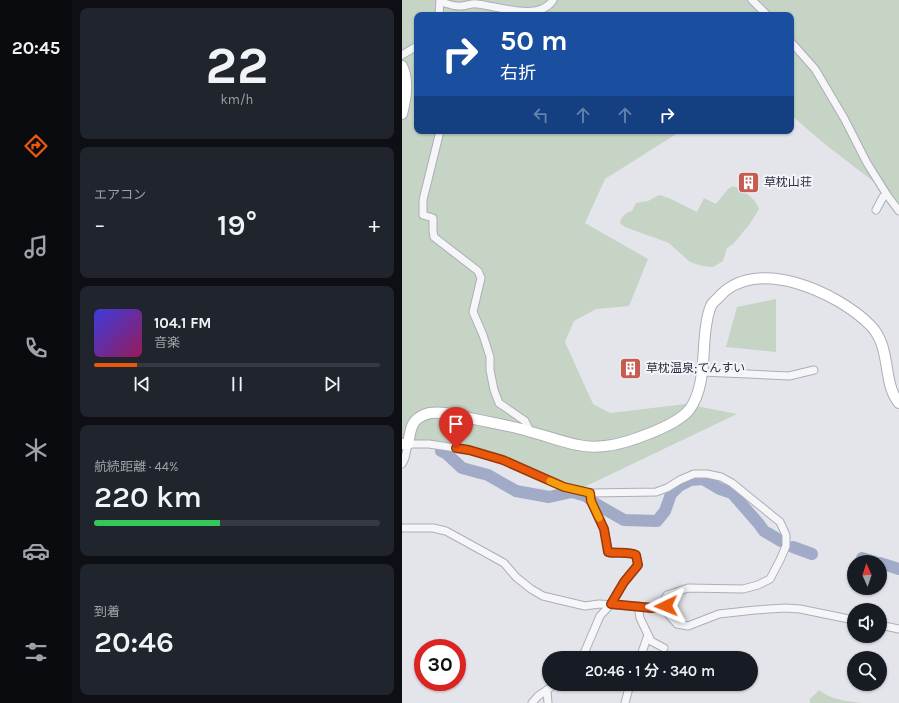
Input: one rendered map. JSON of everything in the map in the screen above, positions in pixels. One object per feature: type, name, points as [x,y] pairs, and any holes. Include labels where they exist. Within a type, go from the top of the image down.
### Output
[{"type":"street","points":[[439,12],[440,1],[460,6],[475,4],[521,11],[535,11],[549,7],[553,0]]},
{"type":"street","points":[[752,0],[764,12]]},
{"type":"street","points":[[794,45],[815,69],[844,118],[867,163],[899,212]]},
{"type":"street","points":[[402,56],[414,48]]},
{"type":"street","points":[[402,66],[406,74],[406,85],[402,110]]},
{"type":"street","points":[[439,134],[423,200],[423,215],[433,218],[434,237],[478,271],[481,278],[472,312],[483,335],[490,357],[490,370],[494,390],[499,403],[525,421],[530,431]]},
{"type":"street","points":[[876,210],[883,197],[887,195]]},
{"type":"street","points":[[402,464],[405,458],[405,444],[412,425],[423,415],[430,413],[456,415],[530,431],[565,442],[589,447],[612,445],[633,439],[676,421],[690,408],[697,395],[702,372],[707,320],[711,306],[722,293],[734,284],[748,279],[783,279],[803,285],[831,298],[862,318],[873,328],[881,343],[887,362],[893,396],[899,403]]},
{"type":"street","points":[[702,372],[789,376],[814,370]]},
{"type":"street","points":[[405,444],[429,444],[469,450],[503,460],[564,487],[591,497],[656,492],[694,474],[707,474],[721,477],[732,483],[780,522],[786,536],[786,546],[770,579],[758,585],[743,588],[688,588],[667,595],[664,600],[669,615],[677,624],[688,626],[719,614],[784,608],[800,609],[847,619]]},
{"type":"street","points":[[585,651],[600,616],[611,604],[624,582],[638,565],[636,555],[632,553],[616,554],[608,552],[604,529],[591,497]]},
{"type":"street","points":[[402,528],[432,528],[446,531],[504,563],[516,577],[543,596],[586,606],[611,604],[652,608],[666,606]]},
{"type":"street","points":[[638,606],[640,618],[651,641],[664,648]]},
{"type":"street","points":[[887,626],[899,629]]},
{"type":"street","points":[[642,651],[648,635]]},
{"type":"street","points":[[532,703],[538,696],[546,691]]},
{"type":"street","points":[[547,691],[548,703]]},
{"type":"street","points":[[625,703],[628,691]]},
{"type":"green space","points":[[402,0],[899,0],[899,205],[895,198],[826,145],[794,118],[794,12],[414,12],[414,134],[676,134],[605,179],[585,223],[648,259],[629,306],[596,309],[574,321],[565,342],[593,404],[610,413],[686,404],[737,414],[582,488],[557,480],[524,464],[479,449],[440,441],[402,440]]},
{"type":"green space","points":[[733,186],[749,195],[755,201],[759,209],[749,225],[733,244],[727,248],[723,261],[713,267],[702,266],[690,262],[669,243],[625,227],[620,223],[624,215],[632,211],[636,203],[648,201],[659,195],[669,198],[697,212],[704,198],[716,204],[728,189]]},
{"type":"green space","points":[[776,299],[776,352],[726,347],[737,307]]},
{"type":"green space","points":[[819,690],[834,698],[862,703],[810,703],[810,699]]},
{"type":"waterway","points":[[441,451],[447,454],[462,468],[488,475],[516,491],[549,497],[572,492],[586,496],[596,504],[624,520],[657,521],[665,511],[671,494],[679,486],[691,480],[703,479],[720,489],[732,493],[764,531],[781,541]]},
{"type":"waterway","points":[[793,547],[812,554]]},
{"type":"waterway","points":[[887,565],[899,569]]},
{"type":"slow traffic","points":[[550,481],[564,487],[590,493],[591,501],[599,518]]},
{"type":"place","name":"草枕山荘","points":[[749,182]]},
{"type":"place","name":"草枕温泉;てんすい","points":[[631,368]]},
{"type":"route","points":[[456,448],[469,450],[503,460],[564,487],[590,493],[591,501],[604,529],[608,552],[616,554],[632,553],[636,555],[638,565],[624,582],[611,604],[634,605],[652,608],[666,606]]}]
